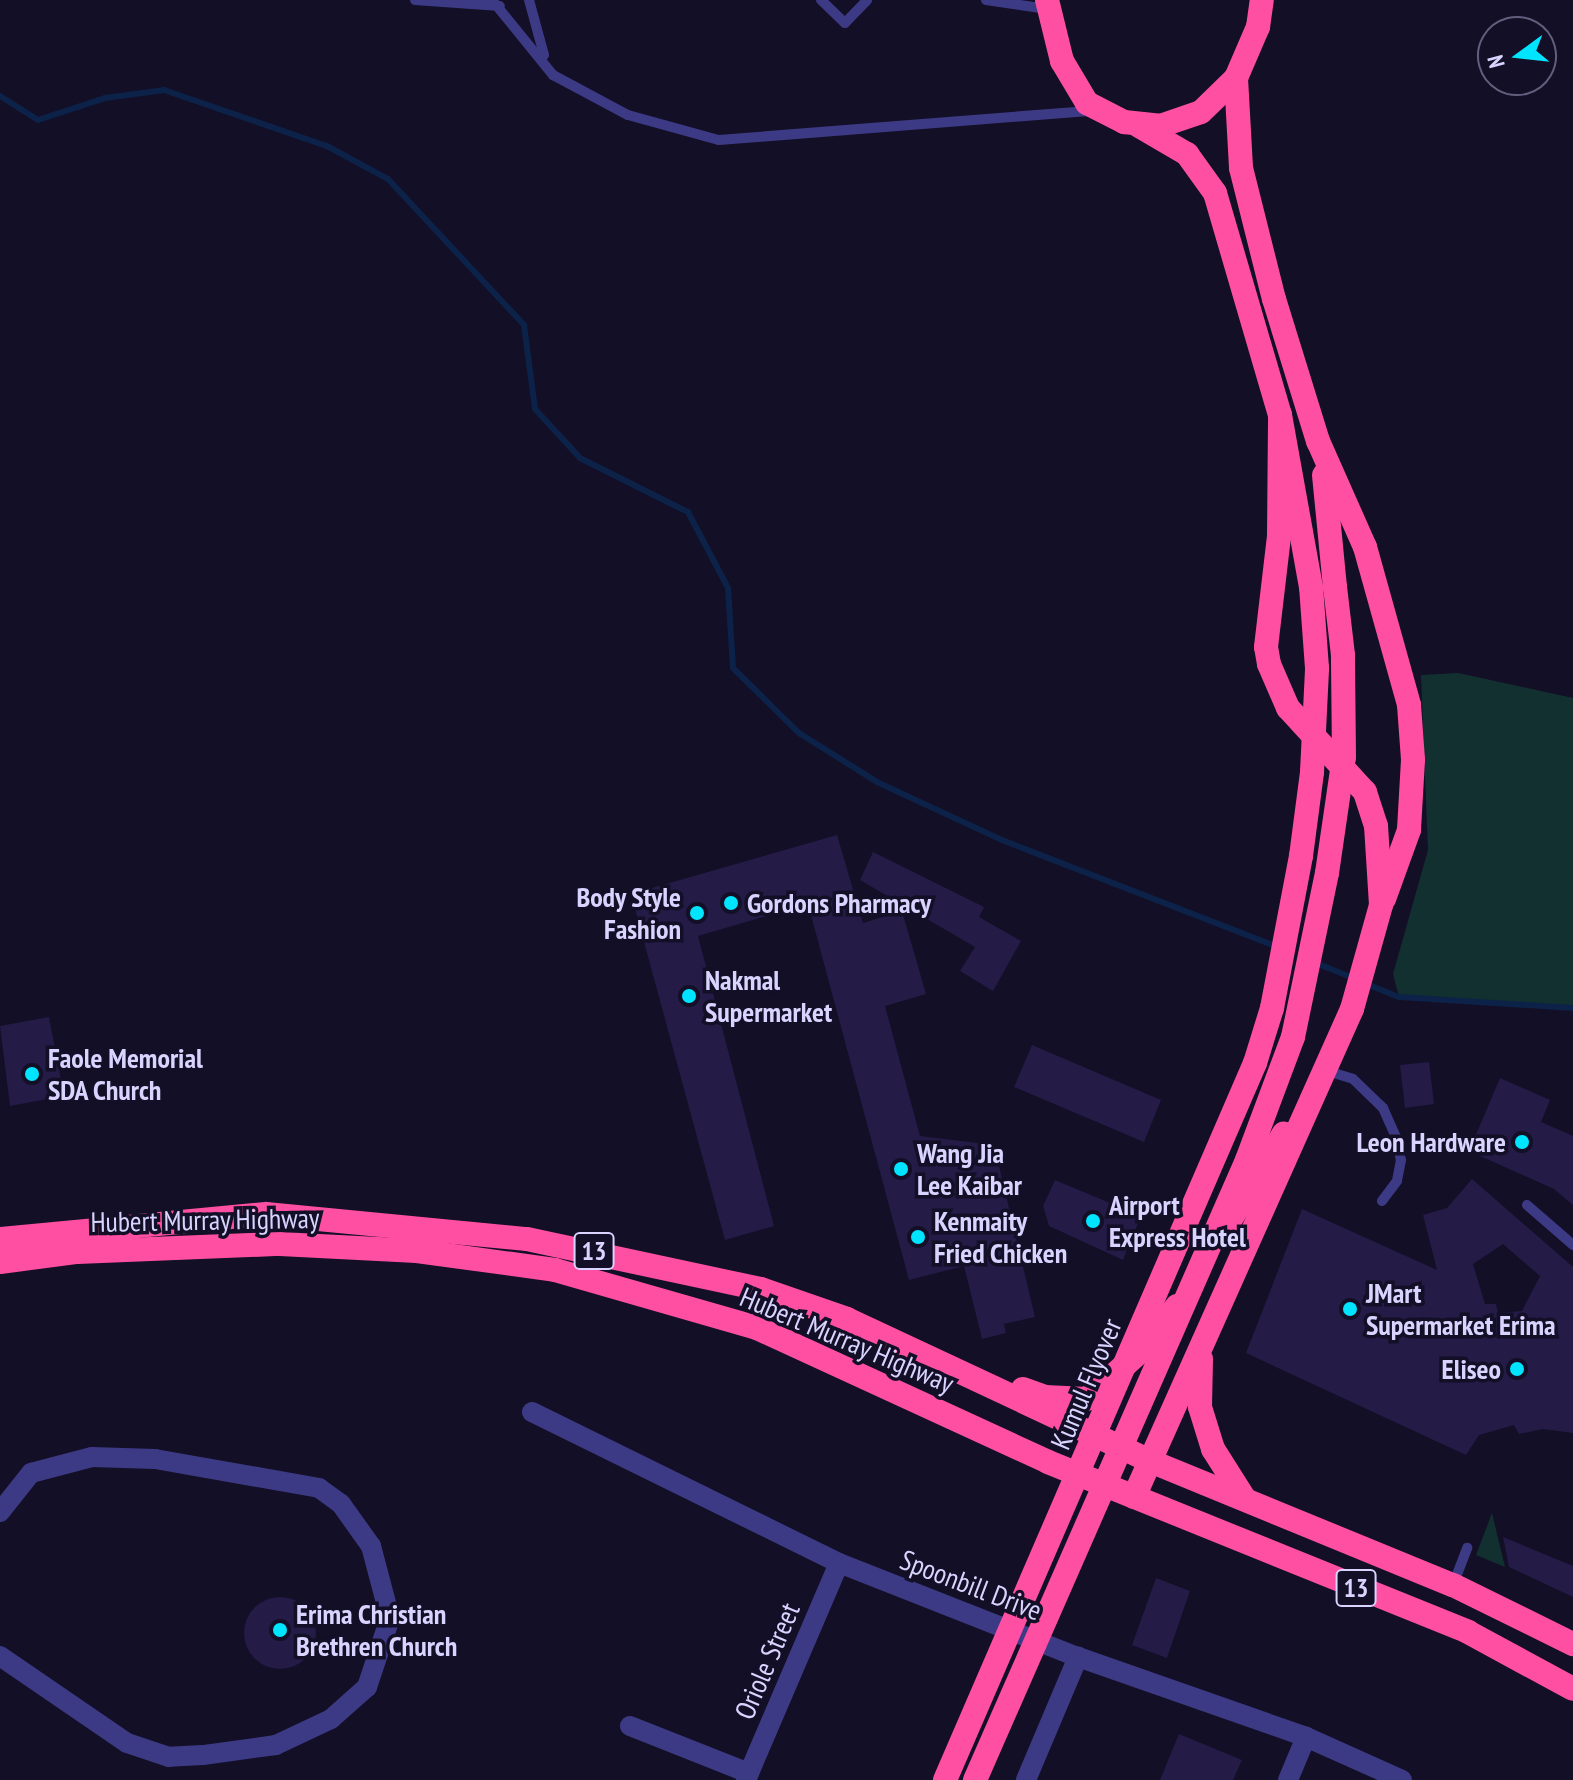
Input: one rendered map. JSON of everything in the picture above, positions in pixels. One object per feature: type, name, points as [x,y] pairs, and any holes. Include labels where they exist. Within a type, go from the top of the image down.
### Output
[{"type":"highway","points":[[1139,126],[1177,124],[1201,112],[1236,78],[1258,27],[1262,0]]},
{"type":"highway","points":[[1047,5],[1073,83],[1099,111],[1139,126],[1187,154],[1215,193],[1280,415],[1323,587]]},
{"type":"highway","points":[[1134,1497],[1352,1009],[1409,830],[1413,760],[1409,705],[1365,547],[1318,441],[1274,299],[1241,168],[1236,78]]},
{"type":"highway","points":[[1280,415],[1279,536],[1266,647],[1269,664],[1288,708],[1365,792],[1376,826],[1380,914]]},
{"type":"highway","points":[[1318,441],[1334,542],[1323,587]]},
{"type":"highway","name":"Kumul Flyover","points":[[945,1780],[1217,1157],[1272,1008],[1312,772],[1323,587]]},
{"type":"highway","name":"Kumul Flyover","points":[[975,1780],[1247,1160],[1293,1037],[1327,873],[1344,757],[1343,655],[1323,587]]},
{"type":"highway","points":[[914,1353],[1045,1397],[1087,1399],[1166,1324],[1323,1070]]},
{"type":"highway","name":"Hubert Murray Highway","points":[[0,1239],[266,1214],[527,1239],[761,1289],[847,1319],[1150,1461],[1453,1585],[1573,1644]]},
{"type":"highway","name":"Hubert Murray Highway","points":[[0,1262],[77,1252],[280,1244],[417,1251],[555,1270],[757,1328],[1134,1497],[1468,1632],[1573,1689]]},
{"type":"highway","points":[[1210,1321],[1197,1386],[1200,1407],[1213,1449],[1245,1500]]},
{"type":"street","name":"Spoonbill Drive","points":[[532,1412],[839,1563],[1078,1657],[1306,1737],[1402,1780]]},
{"type":"street","points":[[0,1512],[31,1473],[92,1457],[155,1459],[319,1488],[341,1504],[371,1546],[390,1618],[367,1687],[331,1719],[276,1745],[203,1755],[169,1757],[127,1743],[0,1656]]},
{"type":"street","name":"Oriole Street","points":[[748,1776],[839,1563]]},
{"type":"street","points":[[1026,1780],[1078,1657]]},
{"type":"street","points":[[630,1726],[748,1776]]},
{"type":"street","points":[[1288,1780],[1306,1737]]},
{"type":"lane","points":[[415,0],[497,2],[553,75],[628,115],[719,140],[1099,111]]},
{"type":"lane","points":[[529,0],[535,36],[553,75]]},
{"type":"lane","points":[[821,0],[845,23],[867,0]]},
{"type":"lane","points":[[986,0],[1047,5]]},
{"type":"lane","points":[[1323,1070],[1353,1079],[1383,1108],[1396,1137],[1401,1160],[1397,1181],[1382,1201]]},
{"type":"lane","points":[[1527,1205],[1573,1245]]},
{"type":"lane","points":[[1453,1585],[1467,1548]]},
{"type":"green space","points":[[1458,673],[1573,698],[1573,1008],[1399,997],[1393,974],[1428,850],[1421,675]]},
{"type":"green space","points":[[1492,1513],[1505,1567],[1476,1555]]},
{"type":"building","points":[[837,835],[863,923],[902,911],[926,994],[885,1006],[920,1136],[994,1145],[1035,1317],[1004,1324],[1006,1333],[982,1339],[964,1266],[909,1280],[808,904],[698,936],[774,1226],[725,1240],[631,894]]},
{"type":"building","points":[[873,852],[984,907],[979,917],[1021,941],[993,991],[960,971],[975,947],[860,880]]},
{"type":"building","name":"Faole Memorial SDA Church","points":[[49,1017],[64,1096],[10,1106],[0,1026]]},
{"type":"building","points":[[1032,1045],[1161,1100],[1144,1142],[1014,1087]]},
{"type":"building","points":[[1429,1062],[1434,1104],[1405,1108],[1400,1065]]},
{"type":"building","name":"Leon Hardware","points":[[1500,1078],[1550,1100],[1541,1122],[1573,1136],[1573,1205],[1554,1189],[1469,1151]]},
{"type":"building","points":[[1472,1179],[1573,1267],[1573,1433],[1543,1429],[1519,1434],[1514,1425],[1479,1435],[1466,1455],[1246,1353],[1302,1209],[1437,1270],[1423,1215],[1447,1208]],"holes":[[[1503,1244],[1540,1276],[1522,1311],[1498,1313],[1496,1304],[1485,1304],[1473,1264]]]},
{"type":"building","name":"Airport Express Hotel","points":[[1055,1180],[1141,1216],[1123,1260],[1049,1226],[1043,1206]]},
{"type":"building","points":[[1503,1537],[1573,1566],[1573,1597],[1509,1567]]},
{"type":"building","points":[[1156,1578],[1190,1591],[1167,1658],[1132,1645]]},
{"type":"building","name":"Erima Christian Brethren Church","points":[[287,1597],[306,1607],[314,1619],[314,1647],[306,1659],[294,1667],[273,1669],[254,1659],[246,1647],[244,1626],[254,1607],[266,1599]]},
{"type":"building","points":[[1179,1734],[1242,1760],[1233,1780],[1160,1780]]},
{"type":"waterway","points":[[0,96],[38,120],[105,98],[164,90],[327,146],[388,179],[524,325],[535,409],[580,458],[688,512],[728,588],[733,668],[799,733],[877,782],[1002,840],[1280,948]]},
{"type":"waterway","points":[[1316,963],[1353,978]]},
{"type":"waterway","points":[[1364,983],[1399,997],[1573,1008]]},
{"type":"place","name":"Gordons Pharmacy","points":[[731,903]]},
{"type":"place","name":"Body Style Fashion","points":[[697,913]]},
{"type":"place","name":"Nakmal Supermarket","points":[[689,996]]},
{"type":"place","name":"Faole Memorial SDA Church","points":[[32,1074]]},
{"type":"place","name":"Leon Hardware","points":[[1522,1142]]},
{"type":"place","name":"Wang Jia Lee Kaibar","points":[[901,1169]]},
{"type":"place","name":"Airport Express Hotel","points":[[1093,1221]]},
{"type":"place","name":"Kenmaity Fried Chicken","points":[[918,1237]]},
{"type":"place","name":"JMart Supermarket Erima","points":[[1350,1309]]},
{"type":"place","name":"Eliseo","points":[[1517,1369]]},
{"type":"place","name":"Erima Christian Brethren Church","points":[[280,1630]]}]
